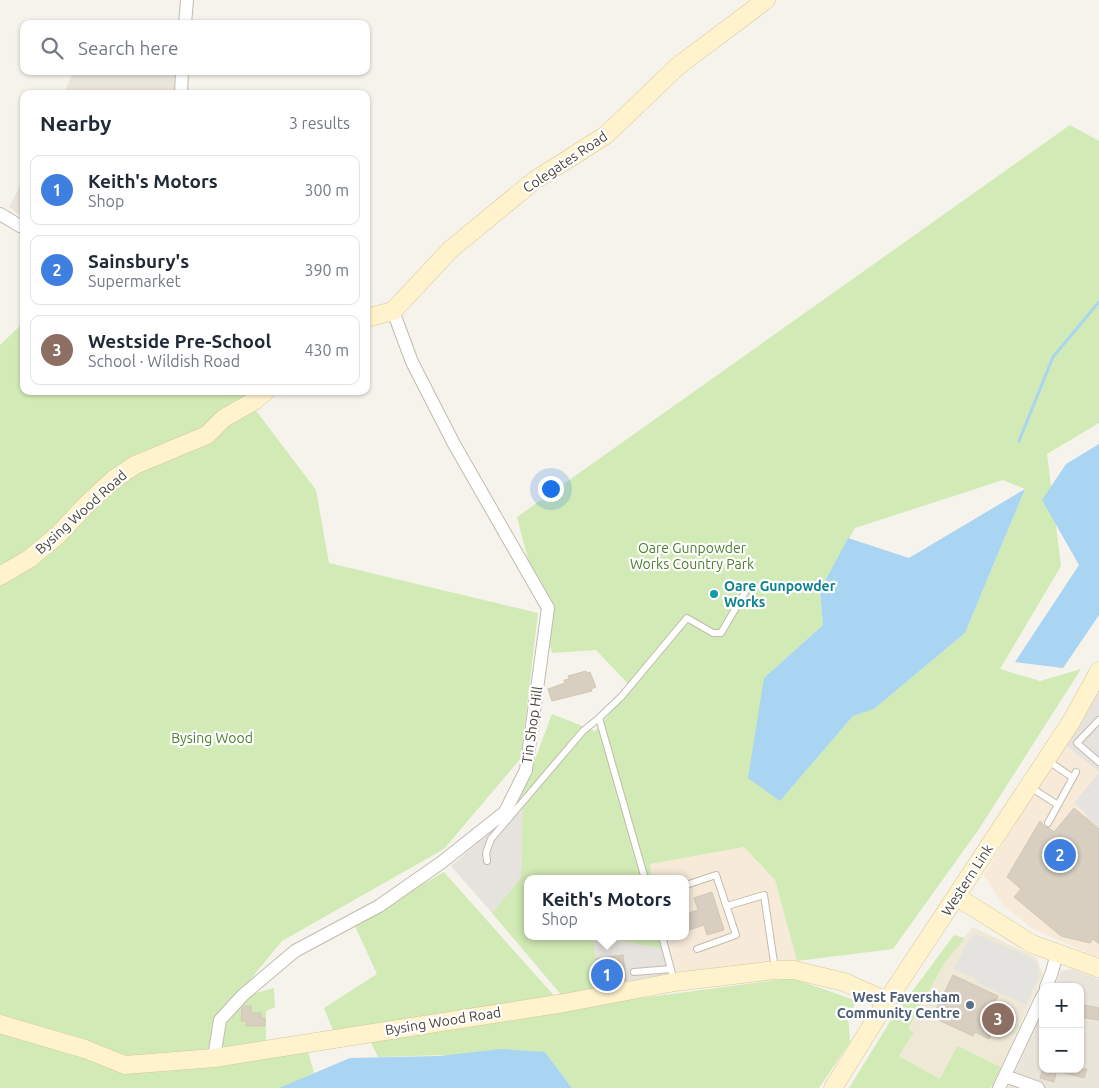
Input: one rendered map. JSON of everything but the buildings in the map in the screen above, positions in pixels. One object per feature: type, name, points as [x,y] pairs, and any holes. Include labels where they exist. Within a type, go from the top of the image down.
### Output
[{"type":"street","points":[[185,20],[187,0]]},
{"type":"street","name":"Colegates Road","points":[[393,311],[452,249],[467,236],[535,180],[606,135],[678,66],[766,0]]},
{"type":"street","points":[[181,90],[182,75]]},
{"type":"street","points":[[0,214],[20,226]]},
{"type":"street","points":[[370,317],[393,311]]},
{"type":"street","name":"Tin Shop Hill","points":[[214,1058],[220,1020],[243,995],[296,951],[379,906],[505,812],[526,770],[548,608],[454,444],[412,362],[393,311]]},
{"type":"street","name":"Bysing Wood Road","points":[[0,576],[29,559],[58,535],[86,504],[114,479],[135,465],[207,435],[224,418],[261,395]]},
{"type":"street","name":"Western Link","points":[[833,1088],[887,1000],[1030,787],[1071,722],[1099,671]]},
{"type":"street","points":[[957,897],[1032,944],[1099,968]]},
{"type":"street","points":[[1048,983],[1057,953]]},
{"type":"street","name":"Bysing Wood Road","points":[[0,1024],[85,1048],[125,1065],[214,1058],[564,1002],[673,976],[794,970],[844,982],[887,1000]]},
{"type":"street","points":[[999,1088],[1039,1004]]},
{"type":"street","points":[[1005,1076],[1038,1088]]},
{"type":"lane","points":[[487,861],[486,852],[491,839],[583,731],[621,697],[687,618],[713,633],[721,633],[748,589]]},
{"type":"lane","points":[[599,718],[644,875]]},
{"type":"lane","points":[[1099,720],[1076,743],[1099,762]]},
{"type":"lane","points":[[1047,760],[1075,775],[1048,823]]},
{"type":"lane","points":[[1030,787],[1058,806]]},
{"type":"lane","points":[[689,884],[716,875],[736,935],[697,949]]},
{"type":"lane","points":[[727,906],[764,895],[775,970]]},
{"type":"lane","points":[[634,972],[673,976],[663,940]]},
{"type":"shaded area","points":[[72,75],[174,75],[175,90],[65,90]]},
{"type":"shaded area","points":[[20,185],[20,215],[9,207]]},
{"type":"shaded area","points":[[1099,687],[1099,772],[1063,743]]},
{"type":"shaded area","points":[[1063,743],[1099,772],[1099,958],[1033,929],[1003,905],[984,875]]},
{"type":"shaded area","points":[[1099,773],[1099,829],[1087,818],[1084,811],[1074,803]]},
{"type":"shaded area","points":[[523,792],[521,878],[492,913],[451,866],[487,835]]},
{"type":"shaded area","points":[[744,847],[775,880],[797,961],[775,970],[676,972],[668,940],[689,940],[689,875],[652,875],[650,864]]},
{"type":"shaded area","points":[[973,927],[1037,958],[1043,975],[1001,1067],[957,1046],[940,1079],[899,1056],[914,1032],[908,1029],[945,962]]},
{"type":"shaded area","points":[[976,934],[1033,959],[1038,966],[1039,976],[1026,1005],[976,982],[977,980],[954,969],[970,938]]},
{"type":"shaded area","points":[[593,940],[614,940],[662,949],[671,975],[599,994]]},
{"type":"shaded area","points":[[1072,969],[1099,979],[1099,1088],[1008,1088],[1039,1020],[1039,1073],[1084,1073],[1084,983],[1056,983],[1061,971]]},
{"type":"green space","name":"Oare Gunpowder Works Country Park","points":[[1070,125],[1099,141],[1099,423],[1047,454],[1061,566],[1000,669],[1040,681],[1081,669],[979,829],[893,949],[797,961],[775,880],[744,847],[650,864],[651,875],[524,875],[524,940],[593,940],[599,994],[563,997],[492,913],[521,878],[523,792],[552,714],[595,731],[632,688],[596,650],[552,653],[517,517]],"holes":[[[1003,480],[1025,489],[965,633],[874,709],[853,716],[780,801],[764,678],[823,625],[820,591],[855,528]]]},
{"type":"green space","name":"Bysing Wood","points":[[20,326],[20,395],[246,395],[245,396],[316,490],[329,563],[538,613],[521,758],[444,849],[282,941],[211,1027],[218,1065],[307,1048],[314,1073],[281,1088],[0,1088],[0,345]]},
{"type":"green space","points":[[444,872],[557,999],[334,1033],[324,1008],[377,974],[354,924]]},
{"type":"green space","points":[[954,935],[965,938],[945,962],[908,1029],[914,1032],[899,1056],[940,1079],[957,1046],[1001,1067],[991,1088],[849,1088],[891,1020]]},
{"type":"green space","points":[[616,940],[661,940],[662,949]]},
{"type":"green space","points":[[792,978],[857,1001],[848,1016],[850,1042],[819,1088],[572,1088],[545,1052],[378,1057],[369,1038],[566,1008]]},
{"type":"green space","points":[[274,988],[275,1007],[266,1011],[266,1046],[223,1048],[223,1021],[248,995]]},
{"type":"water","points":[[1099,444],[1099,615],[1063,668],[1015,662],[1079,565],[1042,500],[1066,464]]},
{"type":"water","points":[[1025,489],[965,633],[874,709],[853,716],[780,801],[748,778],[764,678],[823,625],[820,591],[848,538],[909,558]]},
{"type":"water","points":[[501,1049],[545,1052],[572,1088],[279,1088],[350,1058],[439,1056]]},
{"type":"waterway","points":[[1019,441],[1053,357],[1099,302]]},
{"type":"place","name":"Oare Gunpowder Works","points":[[714,594]]},
{"type":"place","name":"Sainsbury's","points":[[1060,855]]},
{"type":"place","name":"Keith's Motors","points":[[607,975]]},
{"type":"place","name":"West Faversham Community Centre","points":[[970,1005]]},
{"type":"place","name":"Westside Pre-School","points":[[998,1019]]}]
